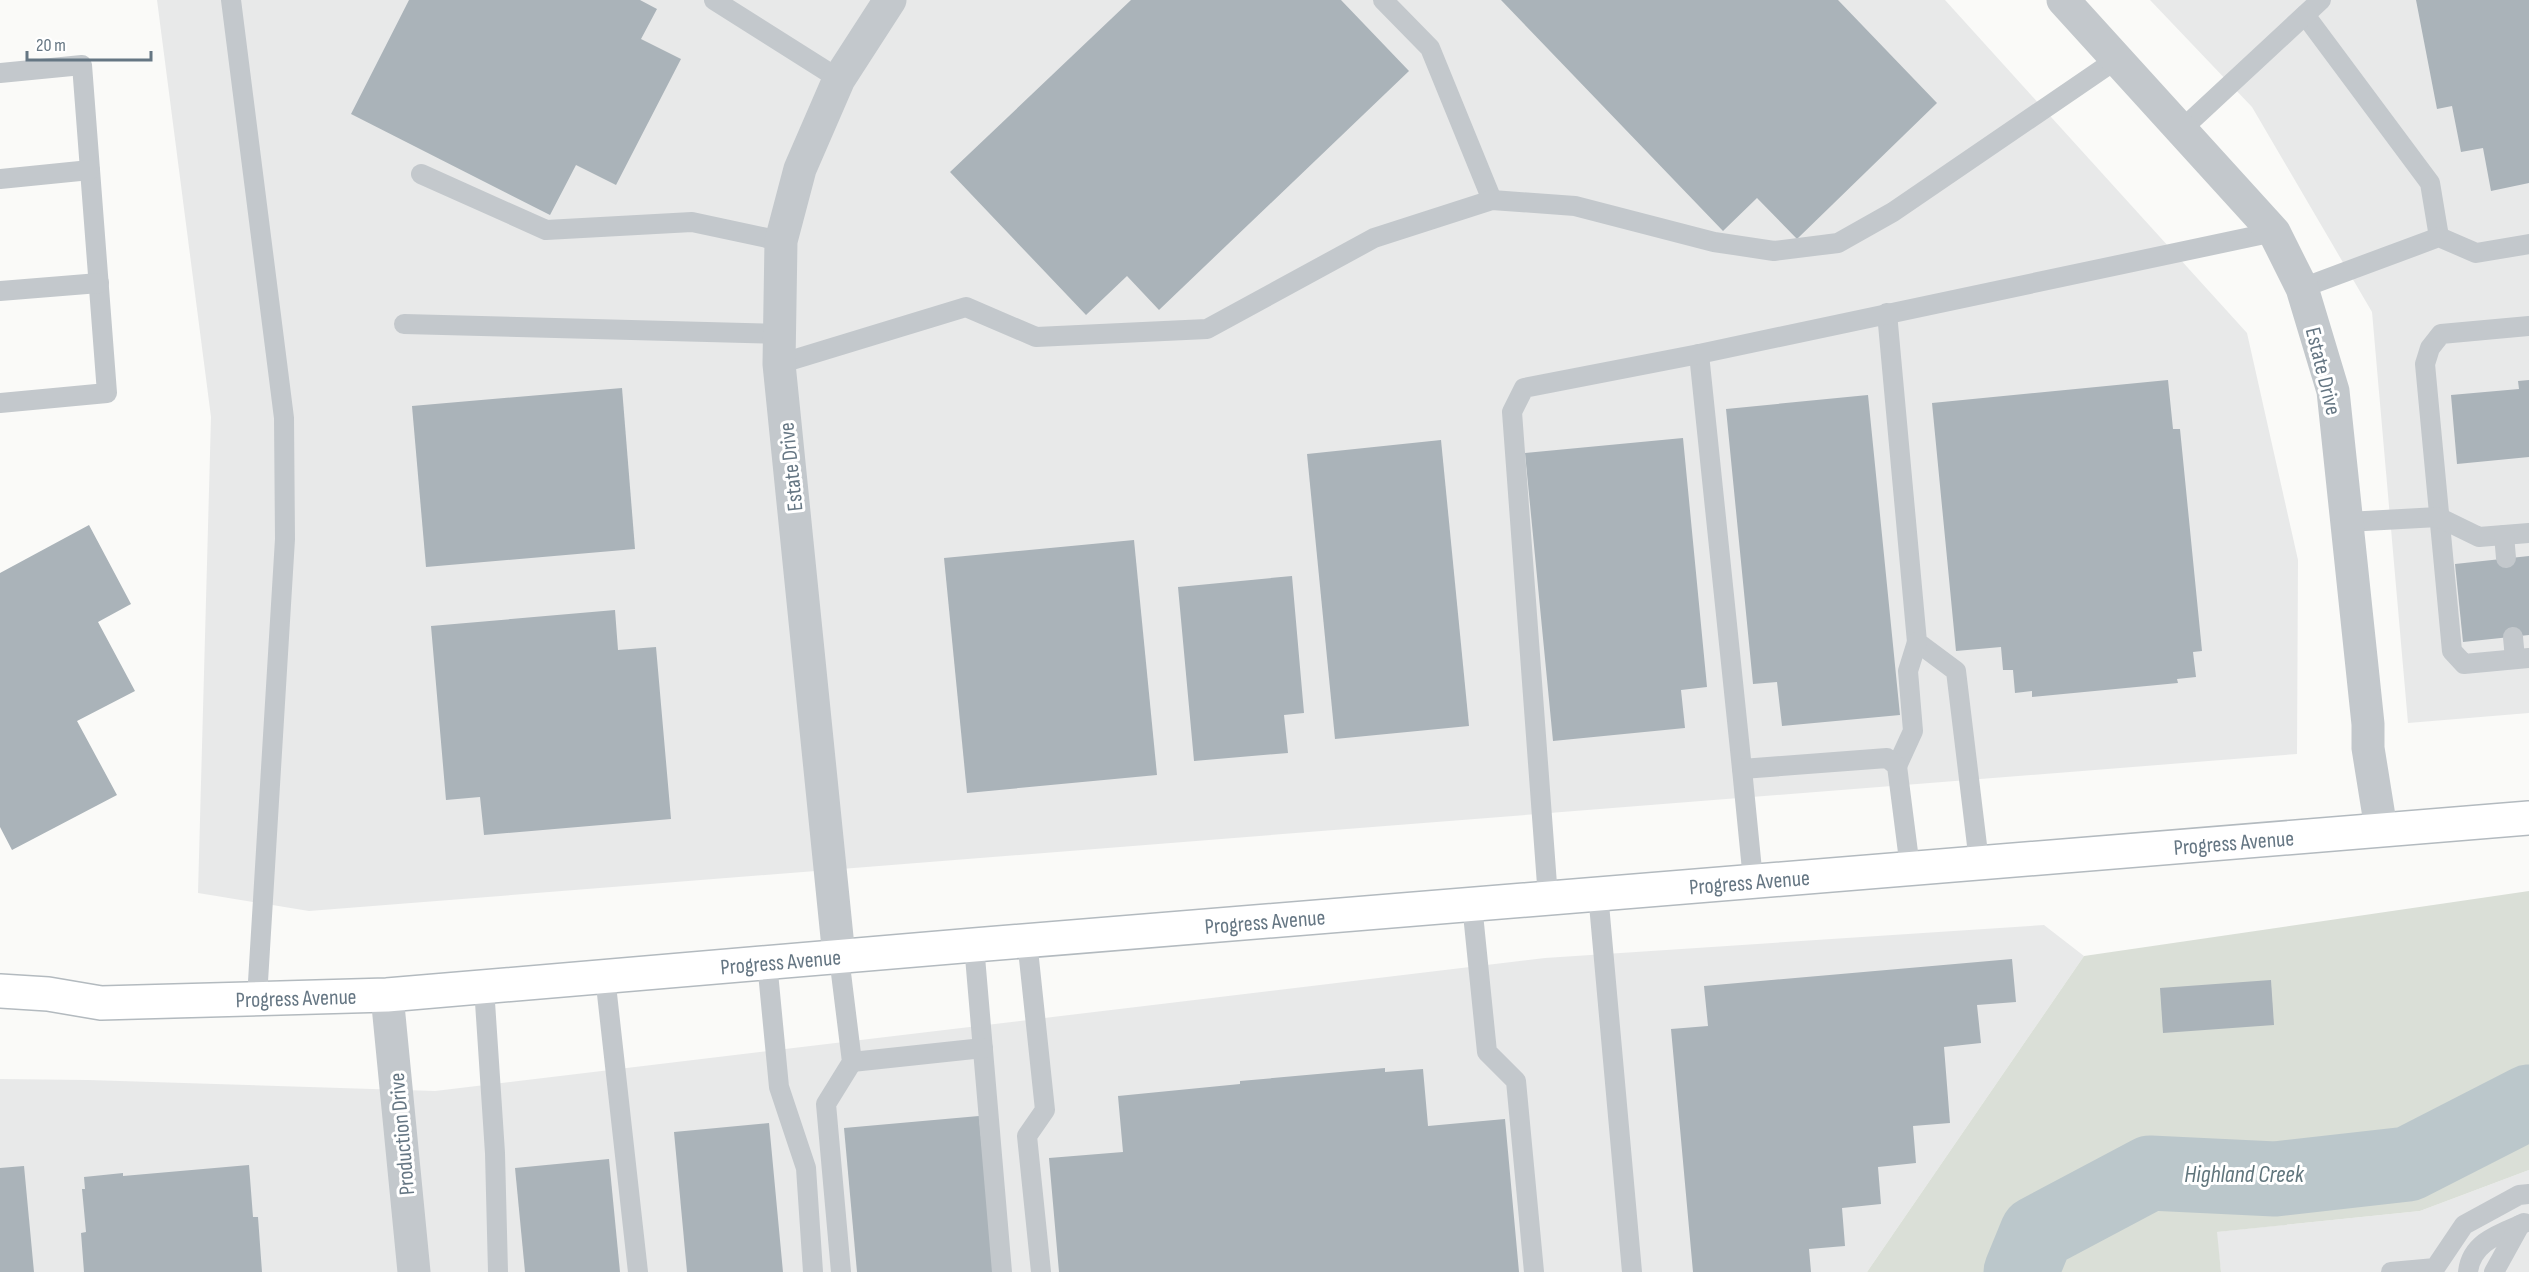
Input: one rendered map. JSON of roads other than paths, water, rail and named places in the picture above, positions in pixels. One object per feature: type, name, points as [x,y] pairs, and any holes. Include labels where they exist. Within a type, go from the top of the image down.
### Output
[{"type":"main road","name":"Progress Avenue","points":[[0,991],[48,994],[101,1003],[387,995],[1753,880],[2529,818]]},
{"type":"street","name":"Estate Drive","points":[[839,957],[779,349],[781,241],[800,169],[839,79],[890,0]]},
{"type":"street","name":"Estate Drive","points":[[2063,0],[2274,232],[2302,288],[2333,391],[2368,724],[2368,748],[2381,829]]},
{"type":"street","name":"Production Drive","points":[[387,995],[414,1272]]},
{"type":"lane","points":[[231,0],[284,418],[285,539],[258,998]]},
{"type":"lane","points":[[714,0],[839,79]]},
{"type":"lane","points":[[1383,0],[1430,48],[1492,200]]},
{"type":"lane","points":[[2181,130],[2321,0]]},
{"type":"lane","points":[[2305,15],[2430,183],[2439,237]]},
{"type":"lane","points":[[404,324],[779,349],[966,307],[1036,338],[1207,329],[1374,238],[1492,200],[1575,206],[1714,242],[1774,251],[1838,243],[1893,212],[2117,59]]},
{"type":"lane","points":[[0,73],[82,65],[107,393],[0,404]]},
{"type":"lane","points":[[0,179],[90,170]]},
{"type":"lane","points":[[421,174],[546,230],[692,222],[781,241]]},
{"type":"lane","points":[[1548,898],[1512,412],[1524,388],[1699,354],[2274,232]]},
{"type":"lane","points":[[2302,288],[2439,237],[2476,253],[2529,244]]},
{"type":"lane","points":[[0,291],[99,283]]},
{"type":"lane","points":[[1887,313],[1917,642],[1908,671],[1913,731],[1897,766],[1910,868]]},
{"type":"lane","points":[[2513,637],[2522,658],[2463,664],[2452,651],[2425,364],[2430,348],[2441,333],[2529,326]]},
{"type":"lane","points":[[1699,354],[1753,880]]},
{"type":"lane","points":[[2347,522],[2438,517],[2480,537],[2529,533]]},
{"type":"lane","points":[[2504,535],[2506,558]]},
{"type":"lane","points":[[1917,642],[1956,671],[1979,862]]},
{"type":"lane","points":[[1742,769],[1887,758],[1897,766]]},
{"type":"lane","points":[[1598,893],[1632,1272]]},
{"type":"lane","points":[[1472,904],[1487,1052],[1516,1081],[1534,1272]]},
{"type":"lane","points":[[1027,940],[1045,1110],[1027,1136],[1041,1272]]},
{"type":"lane","points":[[974,945],[1002,1272]]},
{"type":"lane","points":[[839,957],[852,1062],[826,1104],[841,1272]]},
{"type":"lane","points":[[767,962],[779,1087],[806,1168],[813,1272]]},
{"type":"lane","points":[[605,976],[638,1272]]},
{"type":"lane","points":[[484,987],[495,1153],[498,1272]]},
{"type":"lane","points":[[852,1062],[983,1048]]},
{"type":"lane","points":[[2391,1272],[2435,1268],[2464,1225],[2518,1195],[2529,1194]]},
{"type":"lane","points":[[2468,1272],[2470,1259],[2490,1237],[2524,1222]]},
{"type":"lane","points":[[2494,1272],[2524,1222]]},
{"type":"waterway","name":"Highland Creek","points":[[2021,1272],[2037,1233],[2150,1173],[2275,1179],[2408,1164],[2529,1102]]}]
